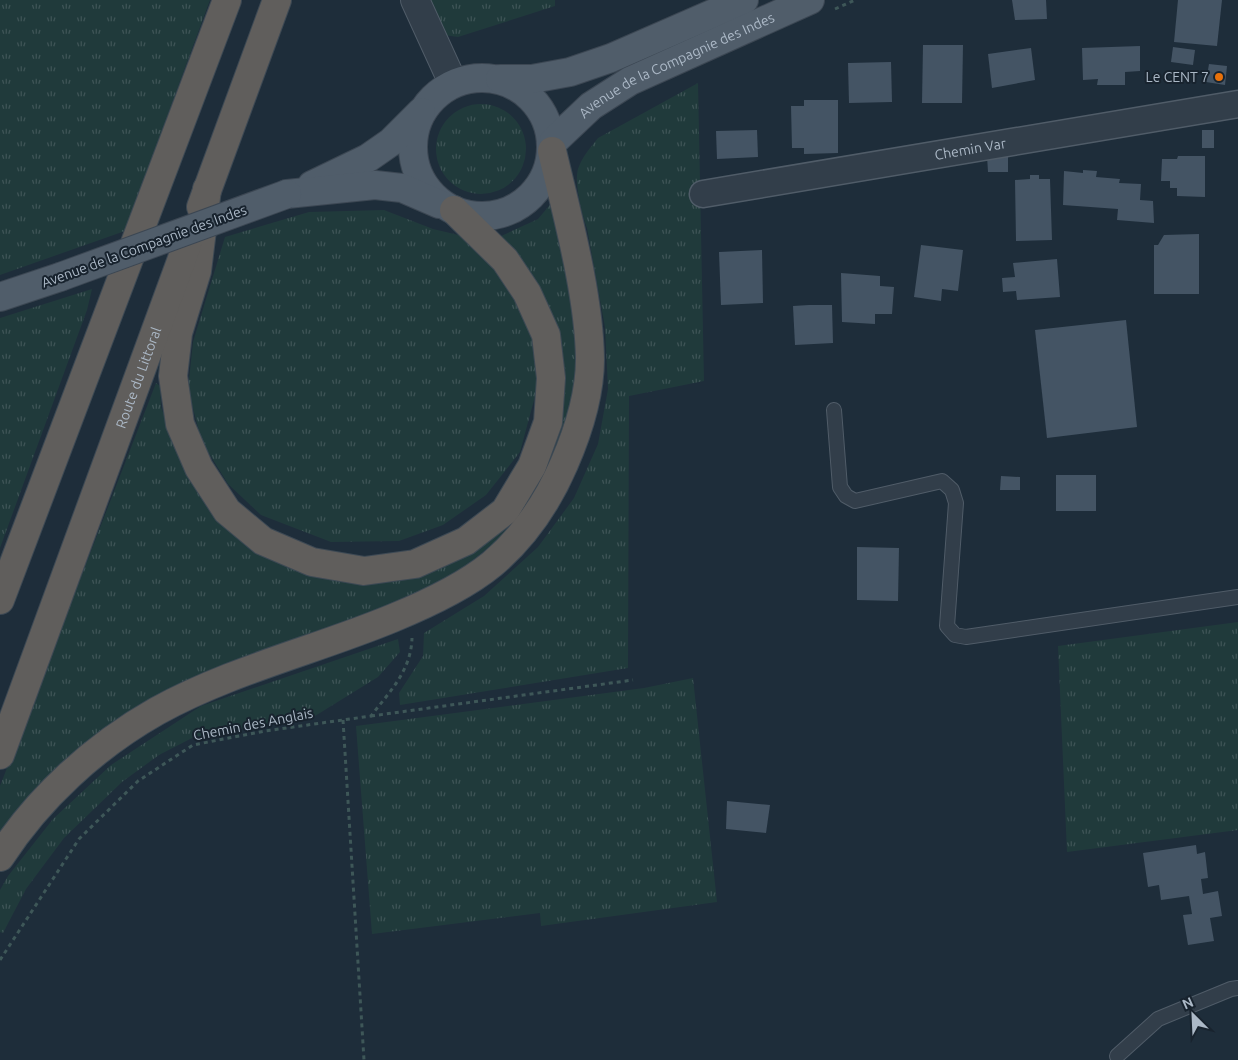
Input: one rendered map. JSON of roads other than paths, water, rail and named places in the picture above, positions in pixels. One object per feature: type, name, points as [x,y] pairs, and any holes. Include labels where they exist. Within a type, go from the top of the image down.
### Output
[{"type":"highway","points":[[0,600],[227,0]]},
{"type":"highway","name":"Route du Littoral","points":[[0,755],[277,0]]},
{"type":"highway","points":[[0,857],[11,839],[54,789],[103,746],[158,710],[219,683],[412,610],[453,590],[492,564],[529,526],[557,481],[574,441],[584,406],[590,362],[588,326],[553,146]]},
{"type":"highway","points":[[208,189],[197,271],[178,333],[173,376],[180,424],[199,468],[227,511],[263,541],[312,562],[364,571],[415,564],[466,541],[505,511],[532,466],[548,422],[551,378],[546,335],[528,293],[504,260],[454,210]]},
{"type":"main road","name":"Avenue de la Compagnie des Indes","points":[[499,79],[532,78],[565,73],[611,58],[744,0]]},
{"type":"main road","name":"Avenue de la Compagnie des Indes","points":[[553,146],[591,106],[630,81],[810,0]]},
{"type":"main road","points":[[477,78],[499,79],[519,88],[535,101],[546,119],[553,146],[550,162],[542,182],[529,198],[512,209],[493,216],[473,216],[454,210],[437,200],[424,184],[415,166],[413,147],[416,127],[428,106],[438,94],[453,83],[477,78]]},
{"type":"main road","name":"Avenue de la Compagnie des Indes","points":[[0,297],[327,179],[368,158],[391,142],[428,106]]},
{"type":"main road","name":"Avenue de la Compagnie des Indes","points":[[287,194],[384,186],[402,188],[454,210]]},
{"type":"street","points":[[415,0],[453,83]]},
{"type":"street","name":"Chemin Var","points":[[703,194],[1238,104]]},
{"type":"lane","points":[[834,410],[840,487],[850,499],[855,500],[942,481],[952,490],[956,502],[947,626],[955,635],[966,637],[1238,597]]},
{"type":"lane","points":[[1117,1056],[1158,1019],[1230,989],[1238,988]]},
{"type":"place","name":"Le CENT 7","points":[[1219,77]]}]
